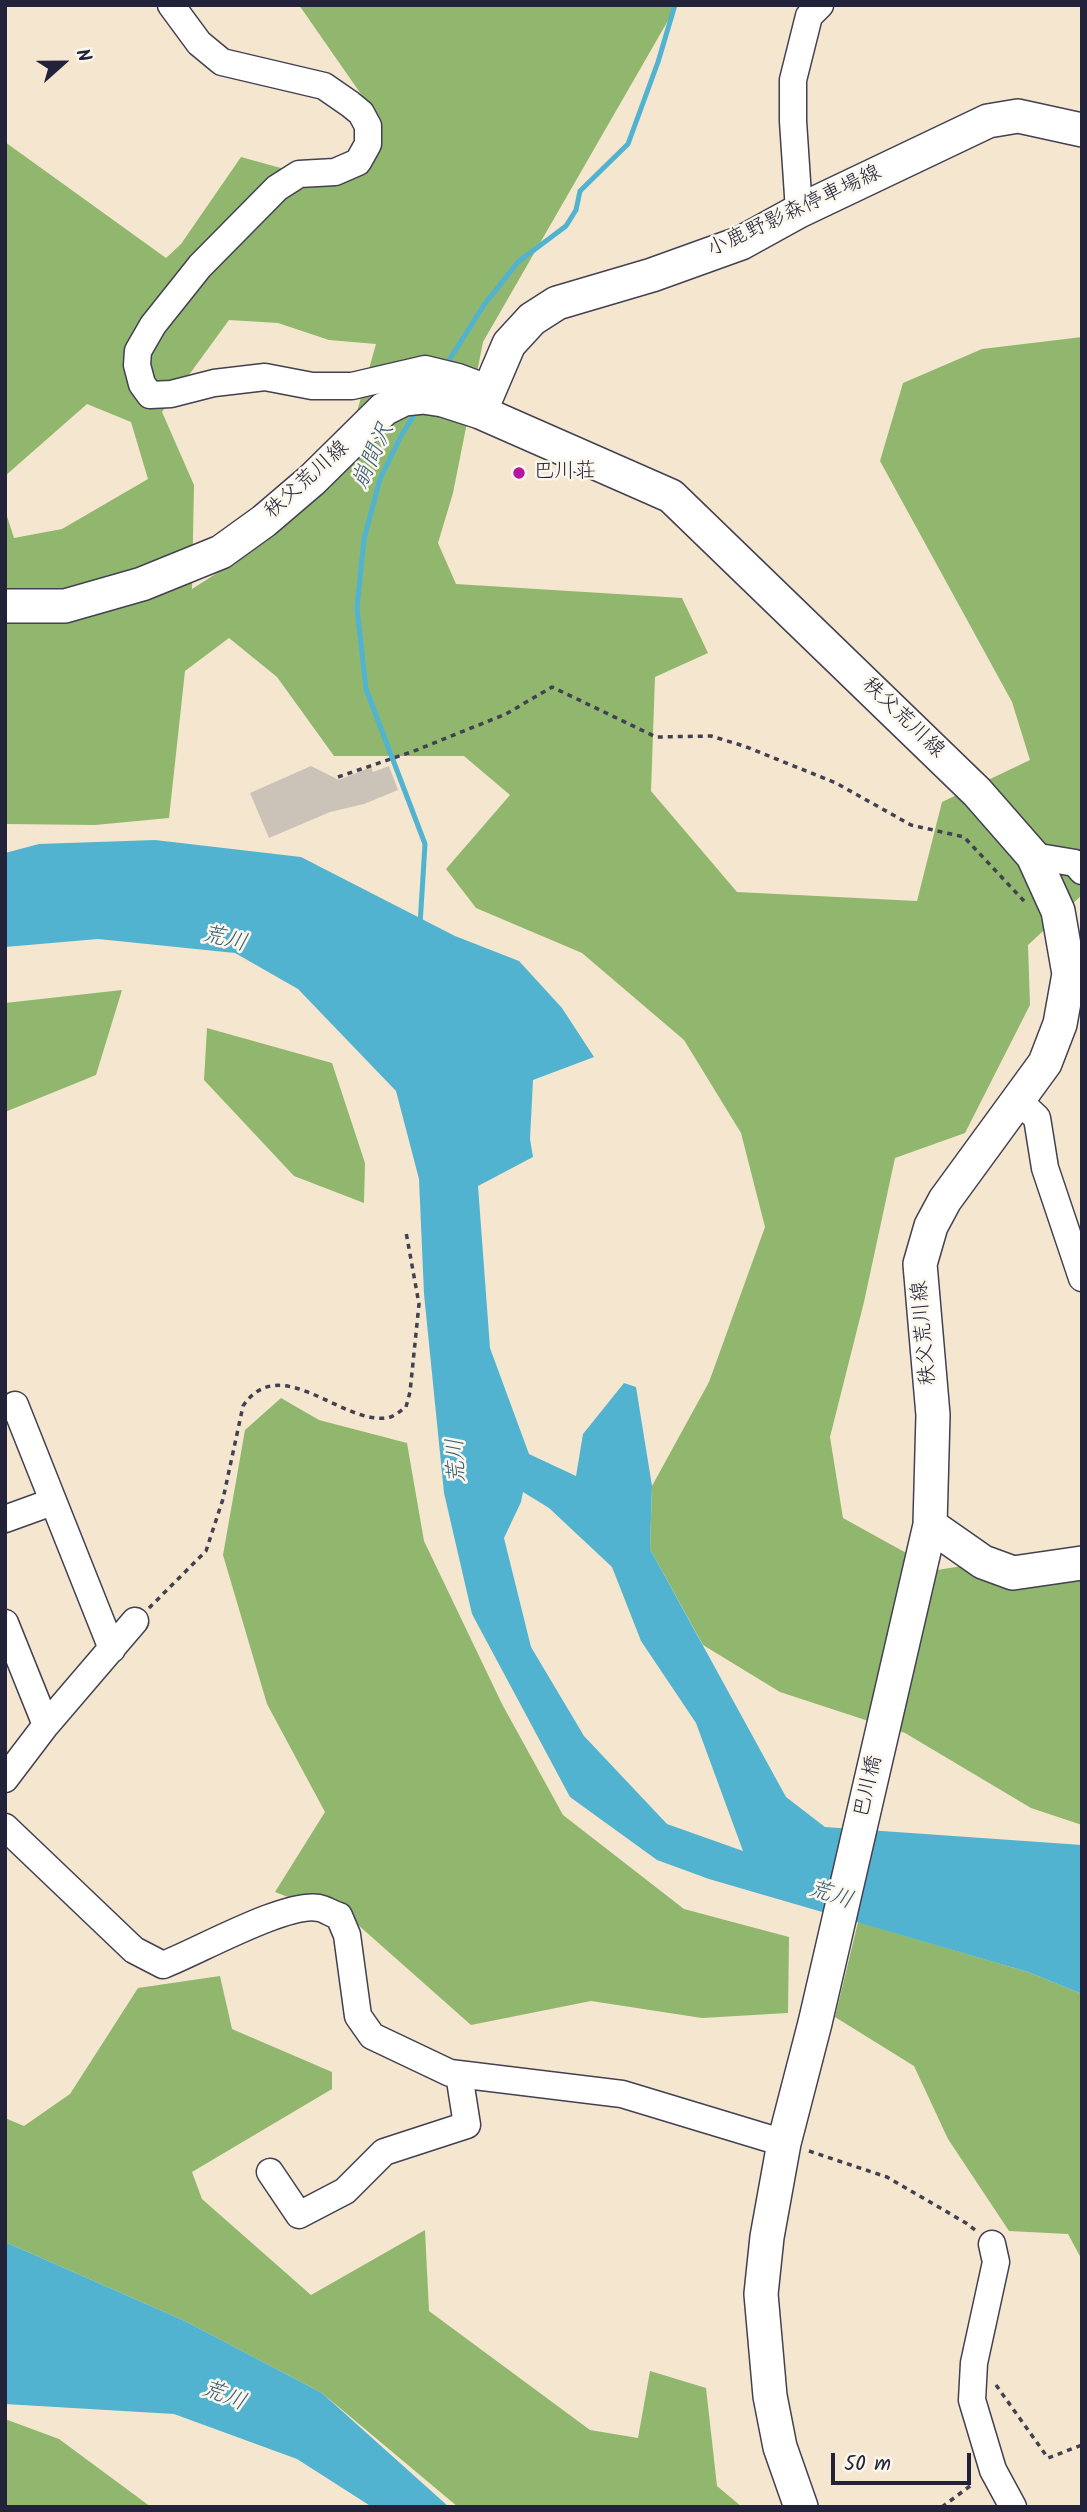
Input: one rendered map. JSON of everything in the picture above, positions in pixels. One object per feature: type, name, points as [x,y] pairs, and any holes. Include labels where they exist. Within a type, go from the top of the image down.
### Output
[{"type":"main road","name":"小鹿野影森停車場線","points":[[485,400],[509,344],[532,319],[557,303],[652,275],[741,243],[799,211],[988,121],[1018,116],[1082,130]]},
{"type":"main road","name":"秩父荒川線","points":[[5,606],[65,606],[142,584],[221,552],[264,521],[312,480],[384,409],[404,399],[423,397],[485,400],[671,496],[977,792],[1033,856],[1058,911],[1069,974],[1060,1024],[1045,1062],[945,1200],[931,1226],[920,1264],[933,1415],[927,1538]]},
{"type":"main road","points":[[927,1538],[1013,1573],[1082,1563]]},
{"type":"main road","name":"巴川橋","points":[[784,2143],[816,2023],[927,1538]]},
{"type":"main road","points":[[784,2143],[767,2237],[761,2294],[770,2396],[780,2447],[801,2507]]},
{"type":"street","points":[[171,5],[198,43],[222,62],[324,86],[351,104],[361,113],[368,127],[368,144],[358,162],[335,172],[299,174],[277,188],[200,266],[153,326],[138,351],[136,365],[142,384],[150,395],[171,394],[214,383],[265,377],[312,386],[352,386],[425,369],[458,377],[485,400]]},
{"type":"street","points":[[799,211],[793,80],[809,16],[820,5]]},
{"type":"street","points":[[1033,856],[1075,863],[1082,871]]},
{"type":"street","points":[[1018,1100],[1037,1118],[1045,1168],[1082,1278]]},
{"type":"street","points":[[15,1405],[111,1649]]},
{"type":"street","points":[[5,1519],[52,1502]]},
{"type":"street","points":[[5,1779],[46,1725],[135,1622]]},
{"type":"street","points":[[5,1623],[46,1725]]},
{"type":"street","points":[[5,1828],[134,1950],[163,1965],[192,1954],[229,1934],[298,1908],[318,1908],[338,1916],[348,1935],[358,2016],[372,2036],[439,2068],[459,2074],[622,2094],[784,2143]]},
{"type":"street","points":[[270,2172],[299,2215],[345,2191],[384,2152],[467,2125],[459,2074]]},
{"type":"street","points":[[992,2244],[996,2262],[976,2354],[972,2400],[993,2470],[1013,2507]]},
{"type":"path","points":[[338,777],[414,751],[506,714],[552,687],[656,737],[711,736],[744,746],[836,783],[911,825],[964,836],[1024,901]]},
{"type":"path","points":[[135,1622],[206,1550],[223,1499],[243,1406],[252,1393],[272,1387],[297,1387],[366,1417],[390,1418],[406,1407],[419,1304],[406,1232]]},
{"type":"path","points":[[784,2143],[887,2177],[966,2223],[992,2244]]},
{"type":"path","points":[[976,2354],[1009,2406],[1048,2458],[1082,2445]]},
{"type":"path","points":[[943,2507],[993,2470]]},
{"type":"shaded area","points":[[311,766],[339,780],[371,767],[373,772],[389,766],[398,790],[364,804],[330,812],[269,838],[250,793]]},
{"type":"green space","points":[[299,5],[677,5],[483,342],[453,493],[438,543],[456,584],[682,598],[708,653],[655,677],[651,791],[737,892],[917,901],[942,802],[1030,760],[1012,702],[880,461],[903,383],[982,349],[1082,337],[1082,895],[1028,945],[1030,1005],[965,1133],[895,1158],[864,1302],[830,1437],[843,1518],[937,1570],[1082,1547],[1082,1825],[1031,1808],[905,1733],[780,1692],[703,1645],[650,1549],[652,1486],[709,1382],[765,1227],[741,1133],[684,1040],[582,953],[476,908],[446,869],[510,795],[464,756],[334,756],[277,677],[229,638],[185,671],[169,818],[95,825],[5,824],[5,510],[14,538],[62,529],[148,479],[131,422],[87,404],[5,476],[5,142],[166,258],[181,244],[241,157],[335,183],[379,120]],"holes":[[[229,320],[278,323],[329,340],[376,344],[354,422],[267,541],[192,589],[194,485],[162,412]]]},
{"type":"green space","points":[[122,990],[96,1075],[5,1112],[5,1003]]},
{"type":"green space","points":[[207,1028],[332,1063],[365,1163],[364,1203],[294,1176],[204,1080]]},
{"type":"green space","points":[[281,1398],[319,1420],[407,1443],[424,1541],[502,1704],[563,1815],[684,1909],[789,1937],[788,2013],[702,2018],[591,2001],[471,2025],[357,1924],[275,1892],[325,1812],[267,1704],[223,1555],[245,1430]]},
{"type":"green space","points":[[858,1922],[1028,1972],[1082,1994],[1082,2260],[1068,2234],[1009,2231],[948,2139],[914,2066],[835,2017]]},
{"type":"green space","points":[[220,1976],[232,2029],[332,2072],[332,2089],[192,2172],[202,2199],[311,2295],[425,2230],[429,2311],[590,2430],[638,2438],[650,2371],[706,2388],[717,2486],[742,2507],[458,2507],[322,2393],[185,2321],[5,2242],[5,2118],[24,2126],[70,2094],[138,1988]]},
{"type":"green space","points":[[5,2419],[59,2439],[151,2507],[5,2507]]},
{"type":"water","name":"荒川","points":[[155,840],[301,857],[455,936],[519,961],[562,1008],[594,1057],[533,1080],[530,1139],[533,1157],[478,1186],[490,1348],[529,1454],[576,1476],[583,1434],[624,1383],[636,1387],[652,1486],[650,1549],[786,1797],[825,1827],[1082,1845],[1082,1994],[1028,1972],[709,1879],[657,1860],[570,1797],[472,1614],[444,1493],[424,1294],[419,1179],[396,1091],[298,989],[235,953],[98,939],[5,947],[5,853],[39,844]],"holes":[[[523,1492],[549,1508],[612,1567],[641,1641],[696,1723],[743,1851],[667,1824],[584,1736],[531,1647],[504,1538]]]},
{"type":"water","name":"荒川","points":[[5,2242],[185,2321],[322,2393],[449,2507],[372,2507],[297,2459],[174,2414],[5,2404]]},
{"type":"waterway","name":"崩間沢","points":[[446,365],[484,305],[518,262],[566,226],[576,210],[580,191],[628,144],[658,62],[675,5]]},
{"type":"waterway","name":"崩間沢","points":[[418,409],[380,479],[364,539],[357,608],[366,689],[425,844],[420,925]]},
{"type":"place","name":"巴川荘","points":[[519,473]]}]
